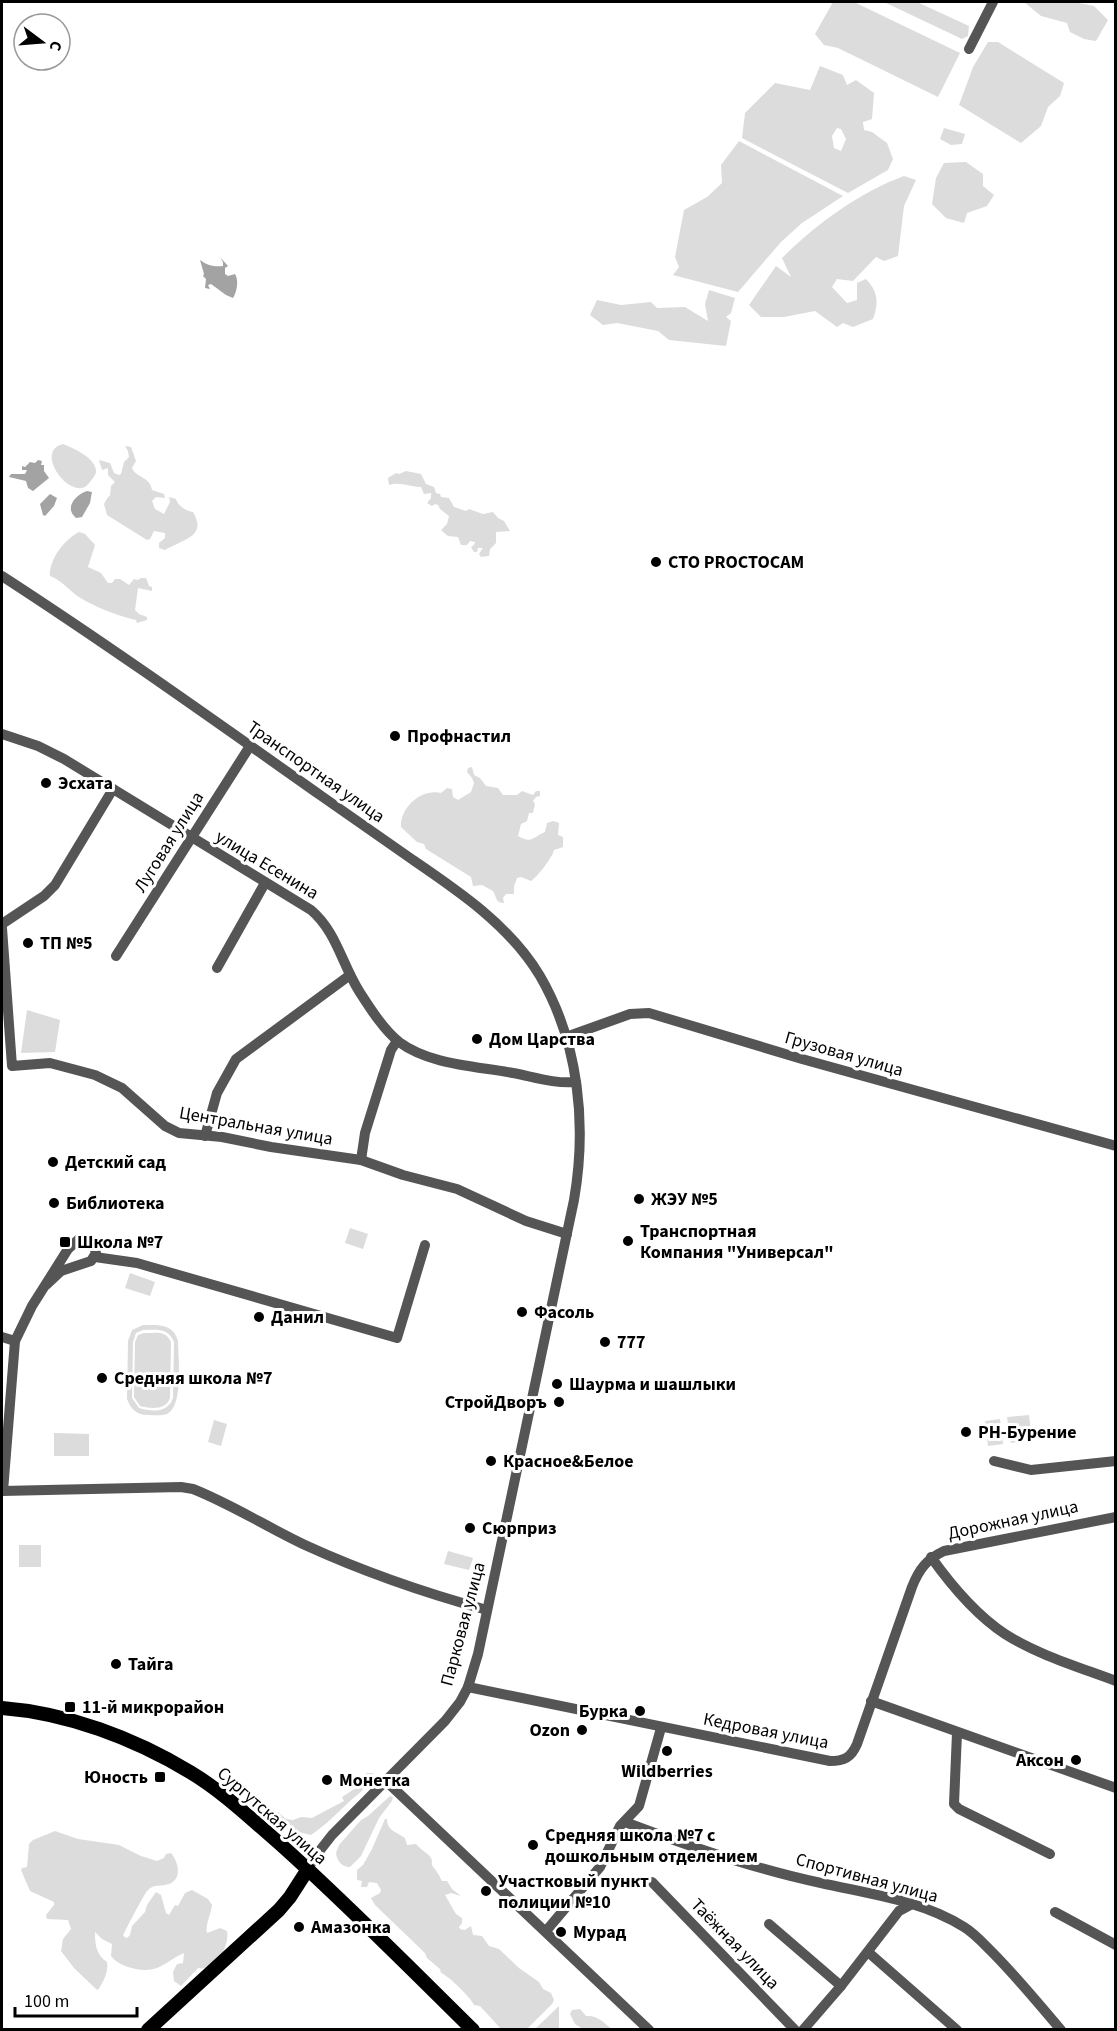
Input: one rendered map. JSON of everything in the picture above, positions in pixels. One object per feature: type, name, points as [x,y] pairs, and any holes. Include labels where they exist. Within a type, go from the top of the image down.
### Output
[{"type":"main road","name":"Сургутская улица","points":[[2,1708],[48,1715],[135,1744],[176,1764],[225,1797],[308,1869],[473,2030]]},
{"type":"main road","name":"Парковая улица","points":[[148,2030],[279,1910],[294,1892],[308,1869]]},
{"type":"street","points":[[969,49],[993,2]]},
{"type":"street","name":"Транспортная улица","points":[[2,576],[460,892],[516,943],[539,975],[566,1038]]},
{"type":"street","name":"улица Есенина","points":[[2,734],[51,752],[311,909],[323,920],[331,933],[350,975],[378,1019],[398,1041],[424,1055],[449,1061],[557,1082],[576,1082]]},
{"type":"street","name":"Луговая улица","points":[[116,956],[250,746]]},
{"type":"street","points":[[2,926],[44,897],[55,885],[113,789]]},
{"type":"street","points":[[217,968],[265,883]]},
{"type":"street","name":"Центральная улица","points":[[2,926],[7,1067],[50,1063],[96,1074],[122,1088],[165,1126],[179,1133],[222,1137],[271,1147],[361,1160],[403,1175],[457,1189],[526,1221],[567,1234]]},
{"type":"street","points":[[205,1136],[217,1093],[236,1059],[350,975]]},
{"type":"street","name":"Грузовая улица","points":[[566,1038],[630,1014],[649,1013],[802,1059],[1116,1146]]},
{"type":"street","name":"Парковая улица","points":[[308,1869],[322,1847],[452,1714],[468,1687],[487,1610],[578,1181],[580,1109],[566,1038]]},
{"type":"street","points":[[361,1160],[365,1133],[391,1050],[398,1041]]},
{"type":"street","points":[[95,1257],[96,1248],[92,1241],[84,1238],[76,1241],[68,1249],[21,1324],[15,1341],[2,1491],[181,1487],[193,1489],[307,1546],[359,1568],[427,1593],[487,1610]]},
{"type":"street","points":[[46,1285],[61,1271],[87,1263],[95,1257],[137,1263],[397,1338],[425,1245]]},
{"type":"street","points":[[2,1337],[15,1341]]},
{"type":"street","points":[[994,1461],[1031,1470],[1116,1461]]},
{"type":"street","name":"Дорожная улица","points":[[871,1701],[912,1587],[923,1565],[931,1557],[944,1551],[1116,1517]]},
{"type":"street","points":[[931,1557],[948,1581],[1004,1634],[1116,1681]]},
{"type":"street","name":"Кедровая улица","points":[[468,1687],[661,1728],[839,1761],[849,1758],[854,1751],[871,1701]]},
{"type":"street","points":[[871,1701],[1116,1788]]},
{"type":"street","points":[[546,1931],[600,1867],[620,1826],[639,1806],[661,1728]]},
{"type":"street","points":[[957,1733],[954,1804],[959,1809],[1050,1854]]},
{"type":"street","points":[[386,1781],[649,2030]]},
{"type":"street","name":"Спортивная улица","points":[[625,1822],[704,1851],[821,1883],[863,1890],[942,1914],[966,1928],[1005,1966],[1061,2030]]},
{"type":"street","name":"Таёжная улица","points":[[652,1882],[795,2030]]},
{"type":"street","points":[[803,2030],[842,1986],[899,1911],[912,1904]]},
{"type":"street","points":[[1055,1912],[1116,1945]]},
{"type":"street","points":[[769,1924],[842,1986]]},
{"type":"street","points":[[868,1952],[957,2030]]},
{"type":"shaded area","points":[[833,2],[854,2],[960,53],[938,97],[838,48],[824,45],[815,34]]},
{"type":"shaded area","points":[[884,2],[917,2],[969,26],[968,36],[962,39]]},
{"type":"shaded area","points":[[1024,2],[1073,2],[1094,6],[1108,20],[1096,41],[1084,39],[1070,32],[1067,23],[1041,16]]},
{"type":"shaded area","points":[[988,42],[998,42],[1064,83],[1060,96],[1048,107],[1041,126],[1021,143],[959,105],[973,67]]},
{"type":"shaded area","points":[[820,66],[843,75],[847,85],[856,80],[874,93],[872,119],[863,122],[864,130],[872,132],[887,143],[893,159],[888,170],[848,193],[742,138],[745,113],[775,83],[810,90]],"holes":[[[837,128],[841,129],[846,139],[841,151],[834,148],[832,136]]]},
{"type":"shaded area","points":[[944,128],[965,134],[962,144],[951,145],[940,139]]},
{"type":"shaded area","points":[[739,141],[843,196],[802,223],[781,242],[738,292],[673,275],[679,267],[675,257],[684,210],[707,197],[722,183],[721,165]]},
{"type":"shaded area","points":[[966,162],[983,174],[983,186],[994,195],[987,206],[967,213],[964,223],[946,218],[932,204],[936,178],[944,163]]},
{"type":"shaded area","points":[[904,176],[916,180],[904,206],[898,256],[884,261],[876,257],[853,281],[837,279],[832,287],[847,303],[857,300],[857,283],[866,279],[873,288],[876,298],[873,319],[853,327],[843,323],[837,327],[815,311],[784,317],[761,317],[749,305],[776,266],[791,277],[782,258],[809,234],[855,200]]},
{"type":"shaded area","points":[[220,257],[228,266],[225,268],[225,274],[228,276],[235,274],[237,279],[236,293],[233,298],[211,284],[208,285],[210,289],[205,288],[206,279],[203,276],[200,260],[212,266],[223,266]]},
{"type":"shaded area","points":[[709,290],[735,298],[731,313],[726,317],[731,321],[726,346],[669,340],[658,331],[617,323],[603,325],[590,315],[597,300],[621,305],[651,302],[657,308],[685,307],[708,321],[705,304]]},
{"type":"shaded area","points":[[63,444],[82,454],[94,465],[95,475],[84,487],[71,486],[54,467],[52,453]]},
{"type":"shaded area","points":[[125,446],[131,447],[136,461],[132,468],[134,472],[149,482],[152,490],[164,494],[165,498],[156,497],[152,501],[155,509],[164,514],[170,502],[169,497],[176,499],[183,508],[193,512],[197,520],[197,527],[192,536],[165,550],[159,548],[159,543],[165,538],[165,533],[154,531],[147,540],[107,515],[104,504],[115,482],[108,475],[108,468],[102,470],[99,460],[110,463],[114,473],[121,474],[124,462],[129,457]]},
{"type":"shaded area","points":[[38,460],[42,461],[41,465],[44,465],[44,471],[49,478],[33,491],[28,488],[26,481],[9,477],[11,474],[25,474],[27,470],[22,470],[22,466],[25,467],[30,462],[35,463]]},
{"type":"shaded area","points":[[406,471],[421,474],[426,484],[434,487],[436,493],[441,497],[449,498],[454,507],[483,514],[493,512],[504,521],[510,531],[496,532],[496,543],[490,549],[489,556],[481,557],[479,554],[483,548],[478,548],[477,552],[474,552],[471,547],[475,542],[470,541],[467,545],[461,545],[458,537],[448,536],[441,530],[447,524],[449,516],[438,505],[432,506],[427,503],[431,498],[431,493],[424,494],[421,487],[389,485],[388,478]]},
{"type":"shaded area","points":[[87,491],[92,492],[90,503],[82,517],[76,518],[71,510],[72,502]]},
{"type":"shaded area","points":[[50,494],[57,498],[54,506],[45,516],[40,504]]},
{"type":"shaded area","points":[[79,532],[85,534],[95,545],[88,567],[101,573],[108,583],[120,579],[129,585],[134,579],[146,578],[152,591],[138,588],[135,610],[147,617],[147,620],[137,623],[136,620],[97,607],[50,576],[55,556],[68,539]]},
{"type":"shaded area","points":[[472,767],[474,775],[480,778],[486,786],[498,788],[503,795],[517,795],[522,791],[533,795],[536,791],[540,791],[540,796],[533,801],[535,804],[533,813],[529,813],[527,821],[521,824],[518,836],[532,839],[545,832],[547,823],[553,821],[559,823],[558,835],[563,837],[563,847],[554,850],[548,862],[534,879],[531,881],[521,877],[517,878],[514,894],[506,894],[503,898],[504,903],[498,901],[493,891],[482,885],[473,886],[471,877],[426,849],[424,844],[417,842],[401,827],[408,806],[420,796],[434,792],[441,793],[447,788],[452,789],[453,797],[458,800],[471,792],[474,783],[467,772],[468,768]]},
{"type":"shaded area","points":[[27,1010],[60,1020],[55,1052],[21,1053]]},
{"type":"shaded area","points":[[350,1228],[368,1234],[363,1249],[345,1243]]},
{"type":"shaded area","points":[[130,1273],[155,1282],[150,1296],[125,1288]]},
{"type":"shaded area","points":[[143,1325],[159,1325],[169,1328],[176,1335],[179,1369],[178,1392],[176,1402],[167,1414],[137,1413],[127,1399],[128,1341],[132,1330]],"holes":[[[143,1330],[165,1332],[174,1342],[173,1398],[171,1403],[159,1410],[139,1408],[132,1398],[133,1342],[136,1333]]]},
{"type":"shaded area","points":[[163,1334],[171,1342],[170,1398],[165,1405],[158,1408],[140,1406],[134,1397],[135,1342],[138,1335]]},
{"type":"shaded area","points":[[1029,1415],[1032,1440],[1011,1443],[1007,1417]]},
{"type":"shaded area","points":[[1000,1419],[1003,1444],[988,1446],[985,1421]]},
{"type":"shaded area","points":[[214,1420],[227,1424],[221,1446],[208,1442]]},
{"type":"shaded area","points":[[54,1433],[89,1434],[89,1456],[54,1456]]},
{"type":"shaded area","points":[[19,1545],[41,1545],[41,1567],[19,1567]]},
{"type":"shaded area","points":[[448,1551],[473,1558],[469,1570],[444,1564]]},
{"type":"shaded area","points":[[367,1773],[373,1773],[374,1777],[368,1785],[311,1835],[286,1829],[273,1820],[273,1815],[278,1812],[286,1819],[312,1818],[344,1801],[342,1797],[356,1788],[355,1785],[359,1783],[357,1780]]},
{"type":"shaded area","points":[[390,1796],[393,1797],[392,1801],[379,1818],[361,1856],[350,1867],[342,1865],[336,1853],[339,1845],[361,1820]]},
{"type":"shaded area","points":[[385,1819],[391,1829],[405,1838],[407,1845],[416,1844],[429,1855],[442,1881],[447,1881],[452,1889],[461,1896],[451,1893],[445,1895],[456,1914],[462,1918],[460,1929],[465,1930],[471,1926],[473,1935],[482,1936],[489,1946],[499,1949],[519,1968],[539,1982],[543,1989],[551,1993],[554,2000],[552,2004],[527,2029],[501,2029],[480,2006],[474,2005],[449,1978],[441,1973],[425,1953],[375,1905],[371,1898],[381,1890],[377,1883],[369,1882],[367,1887],[361,1887],[362,1881],[357,1880],[357,1870],[363,1865],[372,1849]]},
{"type":"shaded area","points":[[55,1831],[78,1839],[119,1845],[157,1861],[171,1853],[178,1870],[176,1878],[169,1884],[155,1886],[147,1891],[123,1936],[127,1938],[130,1935],[132,1926],[145,1912],[156,1892],[161,1895],[166,1913],[169,1915],[175,1905],[178,1906],[185,1893],[192,1890],[208,1899],[212,1905],[207,1933],[220,1928],[227,1931],[226,1944],[220,1957],[210,1966],[198,1968],[181,1986],[174,1981],[173,1972],[177,1964],[183,1963],[184,1953],[157,1968],[146,1970],[132,1968],[115,1960],[111,1956],[112,1944],[95,1932],[97,1949],[100,1956],[107,1962],[104,1980],[98,1990],[96,1989],[74,1968],[61,1951],[63,1939],[71,1929],[68,1920],[47,1919],[46,1915],[54,1902],[30,1891],[21,1870],[27,1867],[29,1844]]},
{"type":"shaded area","points":[[559,2006],[559,2029],[535,2029]]},
{"type":"shaded area","points":[[580,2009],[586,2016],[597,2018],[612,2029],[583,2029],[575,2024],[570,2014],[572,2010]]},
{"type":"place","name":"СТО PROCTOCAM","points":[[656,562]]},
{"type":"place","name":"Профнастил","points":[[395,736]]},
{"type":"place","name":"Эсхата","points":[[46,783]]},
{"type":"place","name":"ТП №5","points":[[28,943]]},
{"type":"place","name":"Дом Царства","points":[[477,1039]]},
{"type":"place","name":"Детский сад","points":[[53,1162]]},
{"type":"place","name":"ЖЭУ №5","points":[[639,1199]]},
{"type":"place","name":"Библиотека","points":[[54,1203]]},
{"type":"place","name":"Транспортная Компания \"Универсал\"","points":[[628,1241]]},
{"type":"place","name":"Школа №7","points":[[65,1242]]},
{"type":"place","name":"Фасоль","points":[[522,1312]]},
{"type":"place","name":"Данил","points":[[259,1317]]},
{"type":"place","name":"777","points":[[605,1342]]},
{"type":"place","name":"Средняя школа №7","points":[[102,1378]]},
{"type":"place","name":"Шаурма и шашлыки","points":[[557,1384]]},
{"type":"place","name":"СтройДворъ","points":[[559,1402]]},
{"type":"place","name":"РН-Бурение","points":[[966,1432]]},
{"type":"place","name":"Красное&Белое","points":[[491,1461]]},
{"type":"place","name":"Сюрприз","points":[[470,1528]]},
{"type":"place","name":"Тайга","points":[[116,1664]]},
{"type":"place","name":"11-й микрорайон","points":[[70,1707]]},
{"type":"place","name":"Бурка","points":[[640,1711]]},
{"type":"place","name":"Ozon","points":[[582,1730]]},
{"type":"place","name":"Wildberries","points":[[667,1751]]},
{"type":"place","name":"Аксон","points":[[1076,1760]]},
{"type":"place","name":"Юность","points":[[160,1777]]},
{"type":"place","name":"Монетка","points":[[327,1780]]},
{"type":"place","name":"Средняя школа №7 с дошкольным отделением","points":[[533,1845]]},
{"type":"place","name":"Участковый пункт полиции №10","points":[[486,1891]]},
{"type":"place","name":"Амазонка","points":[[299,1927]]},
{"type":"place","name":"Мурад","points":[[561,1932]]}]
